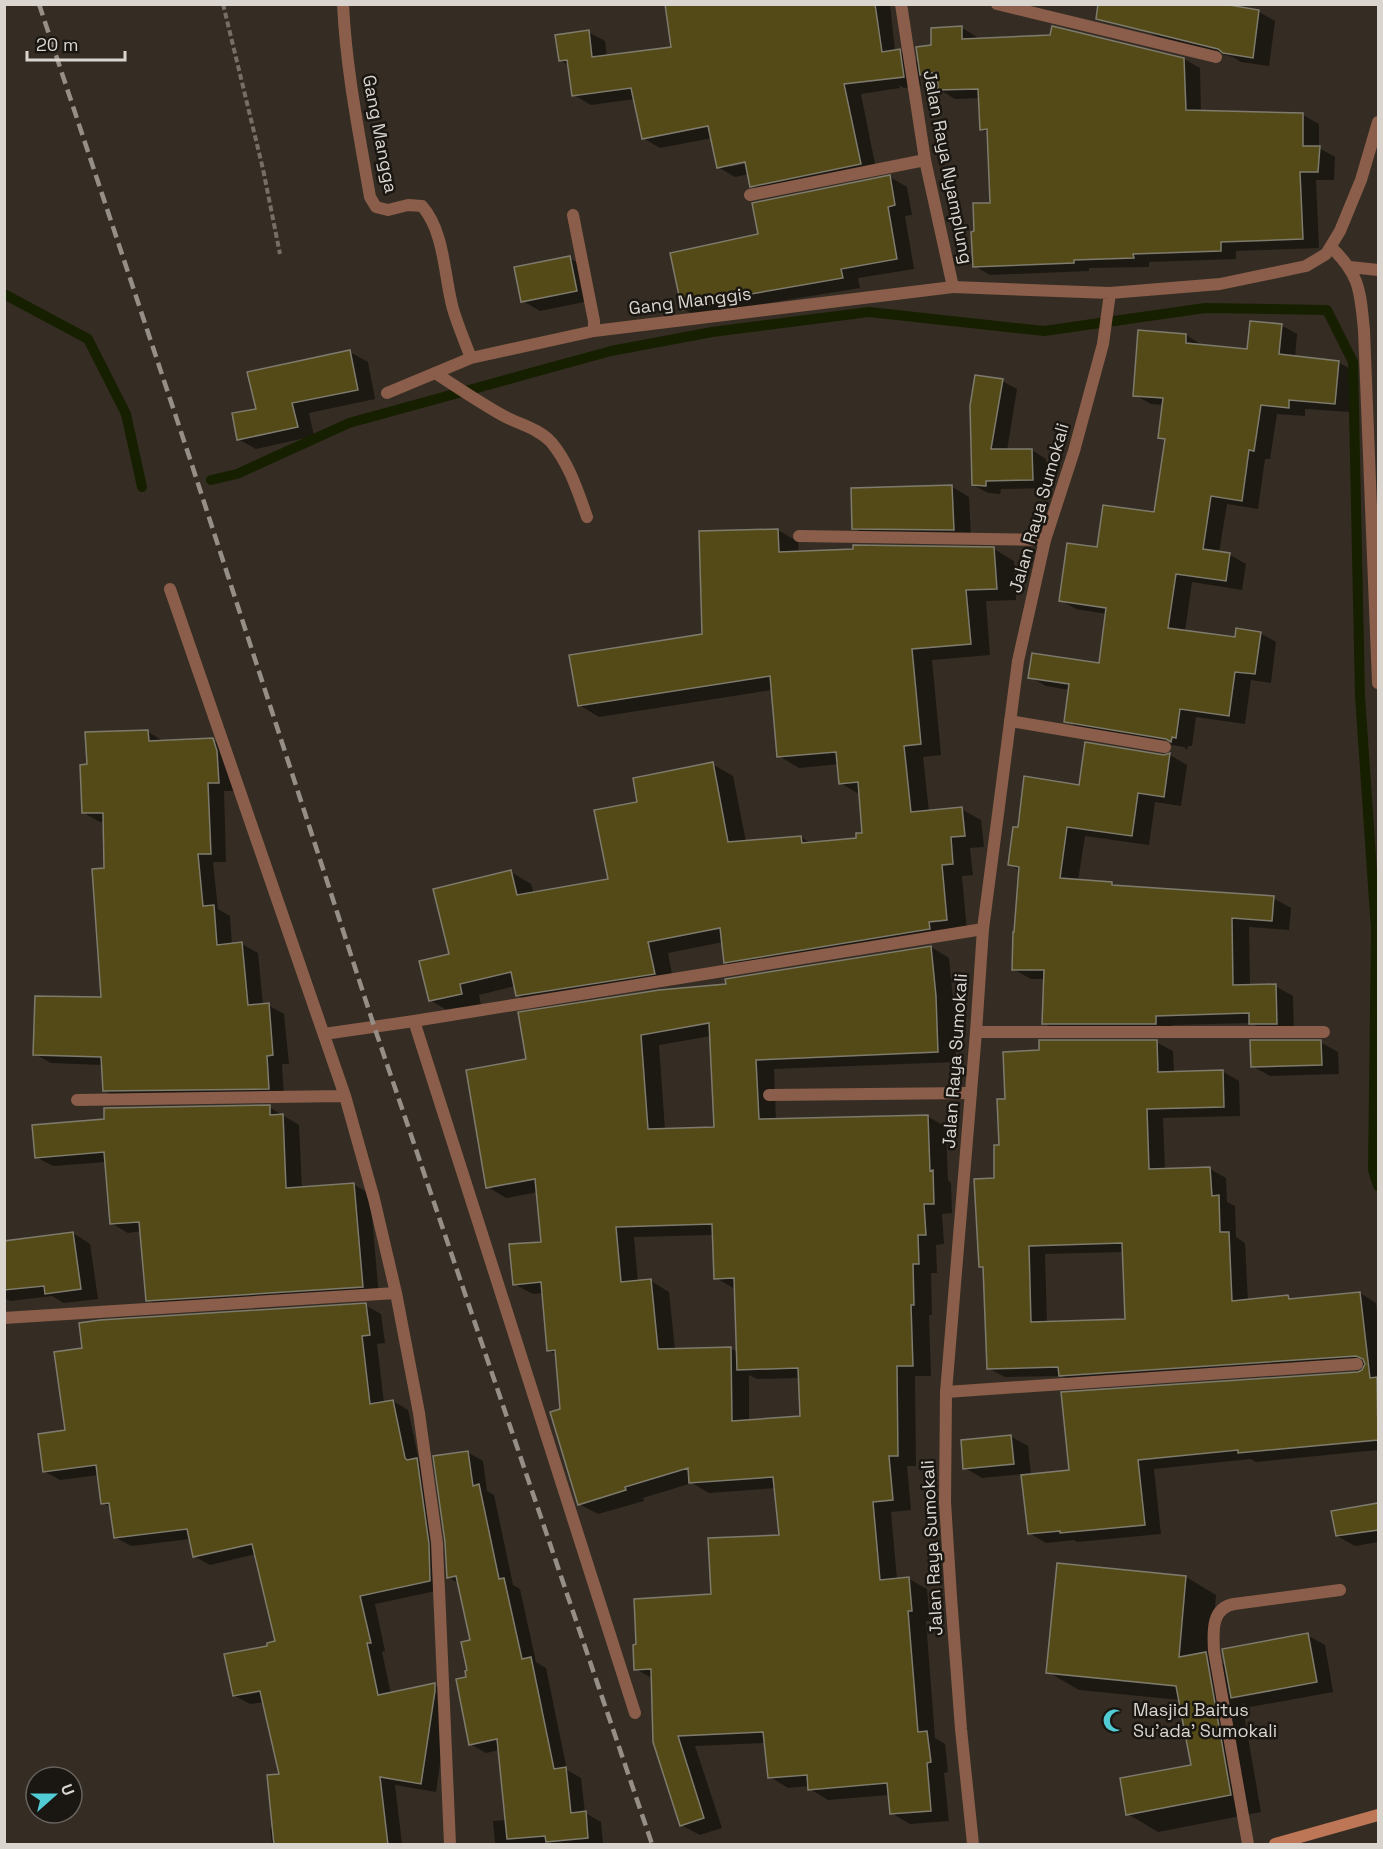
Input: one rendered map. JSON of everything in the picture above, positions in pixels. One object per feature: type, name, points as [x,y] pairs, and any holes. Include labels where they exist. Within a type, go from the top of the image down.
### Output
[{"type":"main road","points":[[1275,1845],[1378,1815]]},
{"type":"street","name":"Gang Mangga","points":[[343,4],[344,33],[370,197],[376,207],[388,210],[408,205],[422,206],[431,216],[447,274],[453,308],[471,358]]},
{"type":"street","name":"Jalan Raya Nyamplung","points":[[901,4],[925,160],[953,288],[1110,293],[1220,284],[1291,270],[1314,263],[1331,248]]},
{"type":"street","points":[[997,4],[1216,57]]},
{"type":"street","points":[[1378,122],[1361,180],[1331,248],[1350,267],[1360,288],[1364,330],[1378,683]]},
{"type":"street","points":[[750,195],[925,160]]},
{"type":"street","points":[[573,215],[594,331]]},
{"type":"street","points":[[1350,267],[1378,270]]},
{"type":"street","name":"Gang Manggis","points":[[387,393],[471,358],[594,331],[953,288]]},
{"type":"street","name":"Jalan Raya Sumokali","points":[[973,1845],[961,1730],[945,1502],[946,1392],[976,1032],[982,929],[1018,661],[1045,540],[1074,451],[1106,332],[1110,293]]},
{"type":"street","points":[[435,373],[504,416],[530,427],[550,441],[564,462],[577,489],[587,518]]},
{"type":"street","points":[[799,536],[1045,540]]},
{"type":"street","points":[[170,589],[345,1096],[374,1199],[396,1293],[419,1413],[437,1543],[450,1845]]},
{"type":"street","points":[[1010,721],[1165,747]]},
{"type":"street","points":[[324,1034],[982,929]]},
{"type":"street","points":[[414,1021],[635,1713]]},
{"type":"street","points":[[976,1032],[1323,1032]]},
{"type":"street","points":[[769,1095],[971,1092]]},
{"type":"street","points":[[77,1100],[345,1096]]},
{"type":"street","points":[[4,1318],[396,1293]]},
{"type":"street","points":[[946,1392],[1357,1364]]},
{"type":"street","points":[[1248,1845],[1214,1651],[1216,1614],[1222,1608],[1234,1604],[1340,1590]]},
{"type":"path","points":[[224,4],[263,169],[280,254]]},
{"type":"building","points":[[665,4],[875,4],[882,52],[900,49],[904,77],[844,84],[861,164],[750,187],[745,162],[717,168],[708,126],[642,139],[631,88],[572,96],[567,60],[559,61],[555,35],[589,30],[592,57],[671,47]]},
{"type":"building","points":[[1098,4],[1223,4],[1259,10],[1253,58],[1223,53],[1218,49],[1096,19]]},
{"type":"building","points":[[962,26],[962,39],[1050,35],[1052,26],[1184,58],[1186,110],[1303,113],[1303,146],[1320,146],[1318,172],[1300,172],[1303,239],[1221,242],[1221,251],[1133,254],[1134,258],[1074,260],[1074,263],[973,267],[971,232],[974,231],[973,203],[990,203],[987,129],[980,130],[978,89],[938,90],[937,72],[920,75],[916,47],[931,45],[931,28]]},
{"type":"building","points":[[890,175],[895,205],[888,207],[897,259],[841,269],[843,278],[739,296],[740,299],[682,310],[670,253],[758,234],[752,203]]},
{"type":"building","points":[[570,256],[577,291],[521,302],[514,267]]},
{"type":"building","points":[[1250,321],[1282,324],[1279,354],[1339,361],[1335,404],[1289,400],[1289,408],[1261,405],[1254,451],[1249,450],[1242,501],[1211,496],[1203,549],[1230,553],[1226,581],[1176,574],[1168,628],[1235,637],[1236,628],[1261,632],[1255,674],[1235,672],[1229,716],[1180,709],[1176,738],[1172,737],[1171,742],[1166,739],[1064,722],[1069,684],[1028,678],[1032,653],[1099,663],[1106,608],[1059,601],[1067,543],[1097,547],[1103,505],[1154,512],[1165,439],[1158,438],[1163,398],[1133,396],[1138,330],[1186,334],[1186,343],[1247,349]]},
{"type":"building","points":[[350,350],[358,390],[292,403],[298,427],[237,440],[232,413],[256,409],[247,372]]},
{"type":"building","points":[[975,375],[1003,379],[991,449],[1032,449],[1033,480],[986,481],[986,486],[972,485],[970,406]]},
{"type":"building","points":[[952,485],[954,530],[852,529],[851,488]]},
{"type":"building","points":[[778,529],[779,552],[853,549],[853,545],[994,547],[997,589],[966,590],[971,644],[912,649],[921,744],[904,746],[911,812],[962,807],[965,836],[951,837],[953,864],[942,865],[947,920],[929,922],[930,929],[724,963],[720,928],[648,942],[655,974],[516,996],[511,972],[460,984],[462,994],[429,1001],[419,961],[449,954],[433,889],[511,870],[517,895],[608,879],[594,810],[637,802],[633,778],[713,762],[728,842],[801,836],[802,843],[856,838],[856,833],[862,833],[858,782],[839,784],[836,752],[777,757],[770,676],[578,706],[569,655],[702,634],[699,531]]},
{"type":"building","points":[[148,730],[149,741],[213,738],[217,751],[219,783],[208,783],[211,854],[198,854],[203,906],[214,905],[217,945],[242,942],[248,1005],[269,1003],[273,1055],[267,1056],[269,1089],[103,1091],[101,1057],[33,1055],[35,996],[101,997],[92,869],[104,868],[103,813],[82,813],[80,765],[87,764],[85,732]]},
{"type":"building","points":[[1085,742],[1164,755],[1170,753],[1164,797],[1138,793],[1132,836],[1067,827],[1060,878],[1112,882],[1112,885],[1274,896],[1272,921],[1232,918],[1233,985],[1276,984],[1277,1024],[1249,1024],[1249,1013],[1156,1016],[1156,1024],[1042,1024],[1044,970],[1012,970],[1019,867],[1008,865],[1013,827],[1018,827],[1024,776],[1079,785]]},
{"type":"building","points":[[931,946],[938,1052],[756,1060],[759,1119],[928,1115],[934,1204],[924,1204],[926,1235],[918,1235],[919,1264],[913,1264],[914,1305],[911,1305],[913,1366],[897,1366],[898,1456],[889,1456],[893,1500],[873,1502],[880,1580],[909,1577],[912,1611],[908,1611],[918,1732],[927,1731],[931,1762],[927,1763],[931,1811],[890,1814],[887,1783],[808,1790],[807,1775],[768,1778],[763,1732],[678,1736],[704,1818],[680,1826],[653,1742],[651,1669],[634,1670],[633,1645],[636,1644],[634,1599],[711,1594],[708,1538],[779,1535],[773,1477],[689,1483],[688,1468],[625,1487],[626,1490],[578,1505],[550,1412],[560,1409],[555,1350],[547,1351],[541,1282],[513,1285],[509,1244],[541,1242],[535,1179],[486,1188],[466,1070],[526,1059],[518,1012],[659,990],[726,984],[725,979]],"holes":[[[709,1023],[714,1127],[648,1129],[641,1035]],[[712,1224],[714,1279],[734,1278],[737,1370],[798,1368],[800,1416],[732,1421],[731,1347],[658,1349],[651,1279],[621,1282],[616,1227]]]},
{"type":"building","points":[[1039,1040],[1157,1040],[1158,1072],[1223,1070],[1224,1107],[1147,1109],[1149,1169],[1210,1167],[1212,1196],[1219,1195],[1220,1232],[1229,1232],[1232,1301],[1288,1295],[1289,1299],[1360,1292],[1370,1378],[1377,1377],[1378,1440],[1138,1460],[1145,1525],[1028,1534],[1021,1475],[1069,1470],[1061,1392],[1358,1372],[1365,1364],[1363,1359],[1356,1356],[1059,1376],[1058,1367],[987,1369],[983,1267],[979,1267],[974,1179],[994,1178],[994,1145],[999,1145],[997,1099],[1005,1099],[1003,1052],[1039,1050]],"holes":[[[1122,1243],[1125,1319],[1031,1322],[1029,1246]]]},
{"type":"building","points":[[1250,1040],[1321,1040],[1322,1065],[1251,1067]]},
{"type":"building","points":[[270,1105],[270,1115],[283,1114],[286,1188],[354,1183],[363,1287],[146,1301],[139,1222],[110,1224],[104,1152],[35,1158],[32,1125],[104,1119],[104,1108]]},
{"type":"building","points":[[73,1232],[81,1289],[45,1294],[44,1286],[4,1290],[4,1241]]},
{"type":"building","points":[[366,1303],[370,1335],[362,1336],[370,1404],[393,1400],[405,1458],[407,1460],[417,1458],[429,1544],[430,1581],[360,1596],[371,1643],[367,1643],[378,1695],[435,1683],[421,1784],[380,1777],[388,1845],[274,1845],[267,1775],[279,1774],[260,1691],[233,1696],[224,1654],[267,1646],[267,1643],[275,1641],[252,1544],[193,1557],[187,1529],[114,1538],[109,1503],[101,1504],[96,1465],[43,1472],[38,1434],[65,1430],[54,1352],[82,1348],[79,1323]]},
{"type":"building","points":[[1011,1435],[1014,1464],[963,1469],[961,1440]]},
{"type":"building","points":[[468,1451],[473,1486],[479,1484],[499,1579],[504,1578],[522,1659],[531,1657],[554,1769],[566,1767],[571,1813],[586,1811],[588,1838],[546,1842],[545,1836],[507,1839],[497,1739],[469,1745],[456,1679],[466,1677],[465,1671],[467,1670],[461,1642],[470,1640],[456,1576],[447,1578],[445,1542],[433,1456]]},
{"type":"building","points":[[1378,1503],[1378,1530],[1336,1536],[1331,1511]]},
{"type":"building","points":[[1057,1563],[1186,1576],[1179,1657],[1206,1652],[1231,1795],[1126,1815],[1120,1778],[1191,1765],[1176,1686],[1046,1673]]},
{"type":"building","points":[[1308,1633],[1317,1682],[1231,1698],[1222,1649]]},
{"type":"waterway","points":[[4,294],[88,339],[126,414],[142,487]]},
{"type":"waterway","points":[[211,480],[237,474],[349,423],[611,351],[712,332],[869,312],[1044,331],[1205,308],[1327,310],[1353,362],[1360,696],[1376,930],[1373,1170],[1378,1186]]},
{"type":"railway","points":[[39,4],[374,1026],[652,1844]]},
{"type":"place","name":"Masjid Baitus Su'ada' Sumokali","points":[[1115,1720]]}]
